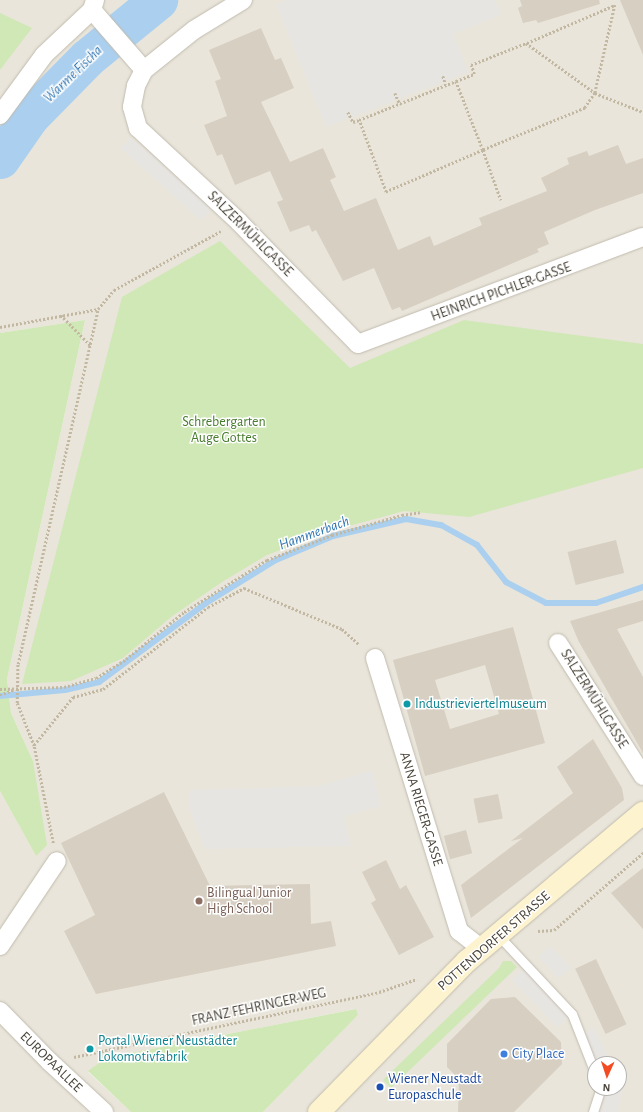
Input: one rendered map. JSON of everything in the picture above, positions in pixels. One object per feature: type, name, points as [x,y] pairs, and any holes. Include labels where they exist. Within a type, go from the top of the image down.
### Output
[{"type":"main road","name":"POTTENDORFER STRASSE","points":[[318,1112],[461,967],[643,813]]},
{"type":"street","points":[[0,115],[44,55],[97,10],[127,52],[144,70],[194,30],[243,0]]},
{"type":"street","name":"SALZERMÜHLGASSE","points":[[144,70],[136,86],[132,107],[138,128],[239,222],[358,344]]},
{"type":"street","name":"HEINRICH PICHLER-GASSE","points":[[358,344],[643,237]]},
{"type":"street","name":"SALZERMÜHLGASSE","points":[[558,643],[643,776]]},
{"type":"street","name":"ANNA RIEGER-GASSE","points":[[375,658],[459,931],[490,942]]},
{"type":"street","points":[[0,946],[57,861]]},
{"type":"street","name":"EUROPAALLEE","points":[[0,1011],[50,1062],[104,1112]]},
{"type":"lane","points":[[490,942],[572,1014],[588,1056]]},
{"type":"lane","points":[[593,1112],[598,1096]]},
{"type":"path","points":[[348,112],[353,122],[400,104],[474,74],[471,65],[615,5],[595,93],[585,108],[386,192],[359,120]]},
{"type":"path","points":[[526,43],[595,93],[643,112]]},
{"type":"path","points":[[443,76],[446,85]]},
{"type":"path","points":[[456,81],[501,200]]},
{"type":"path","points":[[395,93],[400,104]]},
{"type":"path","points":[[57,861],[34,746],[17,703],[18,664],[91,346],[98,309],[114,290],[239,222]]},
{"type":"path","points":[[0,327],[98,309]]},
{"type":"path","points":[[61,315],[91,346]]},
{"type":"path","points":[[0,689],[64,687],[96,678],[126,659],[184,612],[267,560],[332,535],[402,514],[420,512]]},
{"type":"path","points":[[34,746],[73,697],[103,689],[208,607],[244,588],[342,629],[375,658]]},
{"type":"path","points":[[0,695],[17,688]]},
{"type":"path","points":[[490,942],[554,930],[643,853]]},
{"type":"path","name":"FRANZ FEHRINGER-WEG","points":[[50,1062],[379,992]]},
{"type":"shaded area","points":[[0,0],[643,0],[643,1112],[263,1112],[358,1015],[355,1009],[106,1058],[88,1072],[131,1112],[0,1112],[0,791],[36,856],[33,761],[11,713],[7,679],[85,320],[0,333]]},
{"type":"shaded area","points":[[286,0],[495,0],[501,15],[453,34],[468,72],[326,127],[276,4]]},
{"type":"shaded area","points":[[131,137],[211,209],[201,220],[121,148]]},
{"type":"shaded area","points":[[372,770],[381,806],[344,816],[351,846],[205,849],[189,808],[189,790],[319,786]]},
{"type":"shaded area","points":[[550,946],[571,968],[559,979],[538,957]]},
{"type":"shaded area","points":[[524,968],[570,1015],[558,1027],[512,980]]},
{"type":"shaded area","points":[[594,1028],[608,1056],[591,1056],[582,1035]]},
{"type":"shaded area","points":[[604,1096],[620,1096],[617,1112],[599,1112],[603,1108]]},
{"type":"green space","points":[[0,13],[32,28],[0,70]]},
{"type":"green space","name":"Schrebergarten Auge Gottes","points":[[220,241],[350,368],[464,320],[643,344],[643,468],[469,517],[404,511],[334,530],[267,555],[222,582],[171,617],[123,658],[71,681],[22,684],[122,297]]},
{"type":"green space","points":[[85,320],[7,679],[11,713],[33,761],[47,845],[36,856],[0,791],[0,333]]},
{"type":"green space","points":[[503,961],[511,961],[517,967],[391,1088],[383,1080],[499,968]]},
{"type":"green space","points":[[356,1009],[358,1015],[263,1112],[131,1112],[88,1071],[106,1058]]},
{"type":"building","points":[[520,0],[599,0],[600,4],[538,23],[536,20],[523,23],[518,8],[522,6]]},
{"type":"building","points":[[620,0],[643,0],[643,55]]},
{"type":"building","points":[[261,28],[275,60],[281,58],[294,88],[261,102],[290,162],[323,148],[336,177],[330,180],[344,211],[376,198],[398,250],[430,236],[434,246],[482,225],[479,218],[547,191],[541,178],[569,164],[567,158],[587,151],[589,156],[618,145],[626,164],[643,158],[643,193],[595,210],[544,232],[549,244],[537,249],[539,252],[402,311],[400,307],[392,310],[374,268],[343,281],[316,230],[312,232],[309,225],[290,232],[277,202],[283,200],[270,171],[235,185],[222,154],[217,156],[204,125],[227,116],[215,81],[221,79],[209,50]]},
{"type":"building","points":[[616,540],[624,573],[576,585],[567,552]]},
{"type":"building","points":[[643,600],[643,621],[617,629],[643,677],[643,753],[579,642],[570,621]]},
{"type":"building","points":[[513,627],[545,743],[425,776],[393,660]],"holes":[[[485,665],[499,714],[450,729],[435,680]]]},
{"type":"building","points":[[593,739],[622,788],[624,800],[471,918],[461,885],[523,838],[511,841],[573,793],[557,767]]},
{"type":"building","name":"Bilingual Junior High School","points":[[164,792],[210,886],[310,884],[311,924],[331,921],[336,946],[96,994],[64,931],[95,915],[61,843]]},
{"type":"building","points":[[498,794],[503,819],[478,823],[473,799]]},
{"type":"building","points":[[466,830],[472,853],[450,859],[444,836]]},
{"type":"building","points":[[386,860],[400,889],[406,885],[434,937],[399,955],[371,903],[376,900],[362,872]]},
{"type":"building","points":[[643,868],[643,929],[611,893]]},
{"type":"building","points":[[596,959],[626,1024],[606,1034],[575,969]]},
{"type":"building","name":"City Place","points":[[515,997],[561,1042],[562,1064],[514,1112],[458,1112],[459,1079],[447,1067],[447,1044],[491,999]]},
{"type":"waterway","name":"Warme Fischa","points":[[0,159],[30,116],[87,58],[158,0]]},
{"type":"waterway","name":"Hammerbach","points":[[0,696],[65,690],[99,682],[206,603],[276,560],[333,536],[406,519],[441,525],[477,545],[506,582],[546,603],[596,603],[643,587]]},
{"type":"place","name":"Industrieviertelmuseum","points":[[407,704]]},
{"type":"place","name":"Bilingual Junior High School","points":[[199,901]]},
{"type":"place","name":"Portal Wiener Neustädter Lokomotivfabrik","points":[[90,1049]]},
{"type":"place","name":"City Place","points":[[504,1054]]},
{"type":"place","name":"Wiener Neustadt Europaschule","points":[[380,1087]]}]
